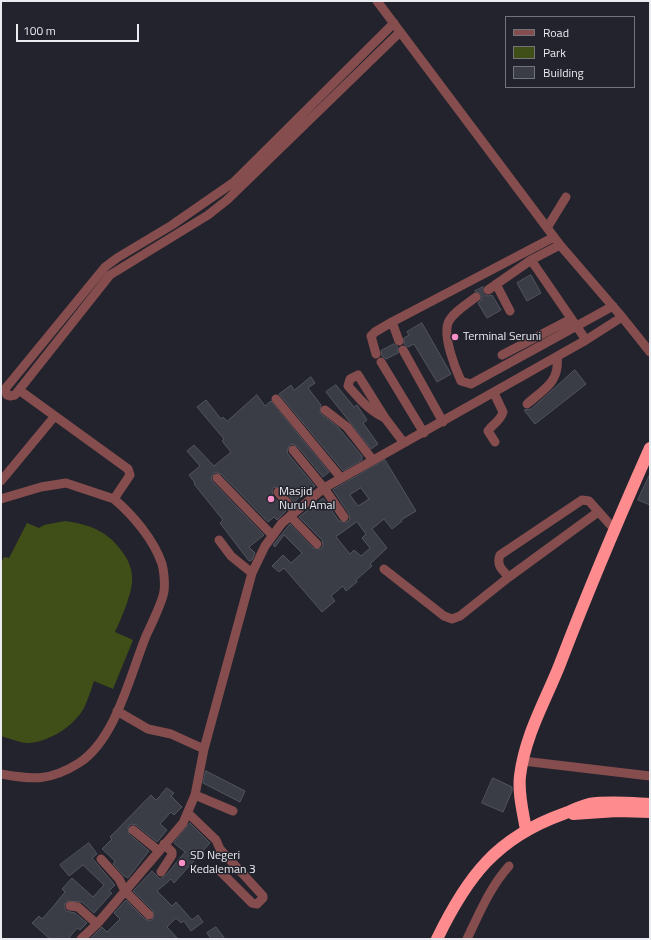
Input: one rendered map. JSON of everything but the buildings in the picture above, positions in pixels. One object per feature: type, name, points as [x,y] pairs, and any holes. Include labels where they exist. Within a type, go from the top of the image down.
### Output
[{"type":"highway","points":[[526,830],[520,792],[523,761],[530,730],[559,666],[580,610],[650,448]]},
{"type":"highway","points":[[438,939],[458,899],[477,871],[498,850],[526,830],[562,814],[588,805],[616,802],[650,804]]},
{"type":"highway","points":[[562,814],[618,811],[650,812]]},
{"type":"street","points":[[381,2],[400,32],[560,245],[613,306],[650,352]]},
{"type":"street","points":[[394,23],[234,182],[172,225],[117,258],[105,267],[5,390],[7,395],[13,396],[19,390],[110,275],[208,215],[239,191],[400,32]]},
{"type":"street","points":[[234,182],[239,191]]},
{"type":"street","points":[[547,228],[566,197]]},
{"type":"street","points":[[424,433],[378,358],[371,336],[392,322],[554,237]]},
{"type":"street","points":[[510,312],[492,287],[531,260],[560,245]]},
{"type":"street","points":[[531,260],[586,340]]},
{"type":"street","points":[[476,298],[448,322],[447,333],[455,369],[461,381],[471,384],[578,327],[613,306]]},
{"type":"street","points":[[81,939],[97,924],[162,848],[188,812],[195,795],[204,749],[252,573],[272,535],[292,514],[324,488],[372,459],[424,433],[557,357],[622,317]]},
{"type":"street","points":[[502,355],[571,319]]},
{"type":"street","points":[[392,322],[400,341]]},
{"type":"street","points":[[403,350],[443,422]]},
{"type":"street","points":[[527,404],[553,380],[558,368],[557,357]]},
{"type":"street","points":[[385,418],[371,411],[364,404],[348,386],[350,379],[358,375],[385,418],[404,443]]},
{"type":"street","points":[[19,390],[54,417],[128,469],[130,475],[114,498]]},
{"type":"street","points":[[494,393],[503,412],[501,420],[488,431],[495,442]]},
{"type":"street","points":[[276,399],[341,478]]},
{"type":"street","points":[[325,410],[347,427],[372,459]]},
{"type":"street","points":[[1,481],[54,417]]},
{"type":"street","points":[[292,450],[324,488],[344,517]]},
{"type":"street","points":[[217,478],[272,535]]},
{"type":"street","points":[[1,499],[41,487],[66,483],[114,498],[127,510],[142,528],[162,564],[164,592],[118,711],[99,743],[80,762],[50,777],[28,779],[1,774]]},
{"type":"street","points":[[278,492],[292,514],[317,544]]},
{"type":"street","points":[[509,577],[500,567],[498,561],[500,555],[582,500],[589,501],[614,529]]},
{"type":"street","points":[[384,569],[444,616],[452,619],[460,616],[509,577],[598,512]]},
{"type":"street","points":[[219,540],[231,556],[252,573]]},
{"type":"street","points":[[118,711],[148,728],[171,734],[204,749]]},
{"type":"street","points":[[523,761],[650,776]]},
{"type":"street","points":[[195,795],[233,811]]},
{"type":"street","points":[[188,812],[216,840],[220,849],[263,896],[263,898],[257,904],[252,903],[220,871]]},
{"type":"street","points":[[133,830],[162,848],[172,852],[172,855],[161,872]]},
{"type":"street","points":[[100,859],[119,879],[125,891],[149,915]]},
{"type":"street","points":[[467,939],[482,906],[509,866]]},
{"type":"street","points":[[70,906],[78,907],[97,924]]},
{"type":"green space","points":[[65,521],[91,527],[105,534],[117,545],[127,559],[132,574],[132,582],[130,594],[115,632],[133,640],[113,689],[94,681],[80,715],[67,727],[44,740],[28,743],[22,742],[1,736],[1,563],[4,557],[9,558],[27,523],[39,528],[44,525]]},
{"type":"tunnel","points":[[476,297],[488,290]]},
{"type":"place","name":"Terminal Seruni","points":[[455,337]]},
{"type":"place","name":"Masjid Nurul Amal","points":[[271,499]]},
{"type":"place","name":"SD Negeri Kedaleman 3","points":[[182,863]]}]
